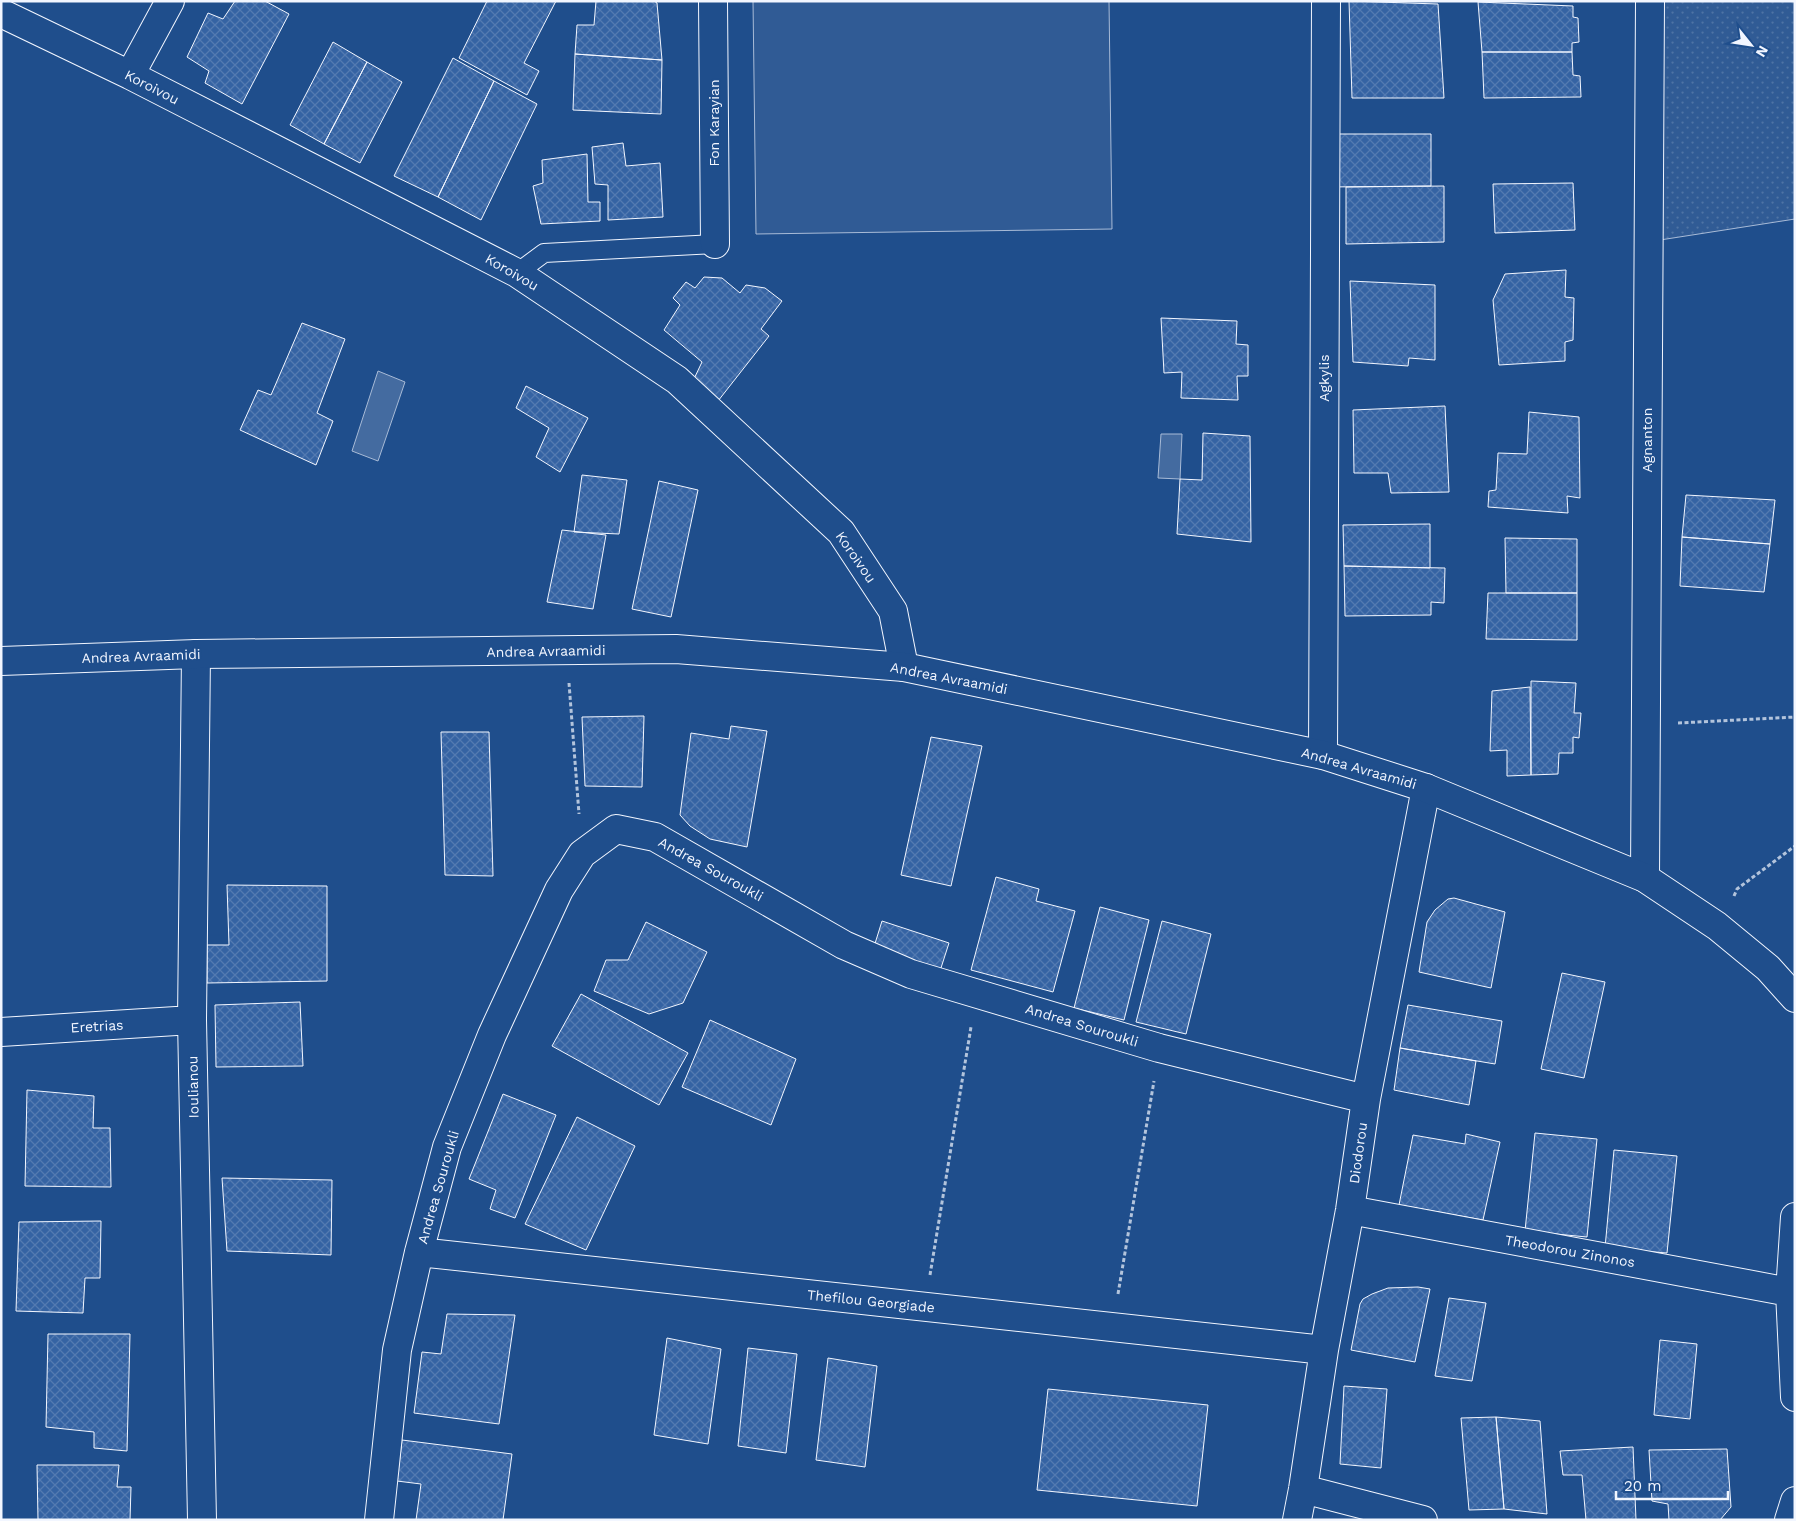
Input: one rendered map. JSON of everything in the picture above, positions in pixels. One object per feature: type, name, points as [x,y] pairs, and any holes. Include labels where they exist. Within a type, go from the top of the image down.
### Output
[{"type":"street","points":[[130,75],[170,1]]},
{"type":"street","name":"Fon Karayian","points":[[713,1],[714,244]]},
{"type":"street","name":"Agkylis","points":[[1323,755],[1326,1]]},
{"type":"street","name":"Agnanton","points":[[1645,878],[1650,1]]},
{"type":"street","name":"Koroivou","points":[[1,13],[130,75],[516,273],[677,380],[841,532],[893,611],[904,667]]},
{"type":"street","name":"Andrea Avraamidi","points":[[1,661],[196,654],[676,649],[904,667],[1323,755],[1426,788],[1645,878],[1717,926],[1768,968],[1795,998]]},
{"type":"street","name":"Ioulianou","points":[[196,654],[192,1020],[202,1520]]},
{"type":"street","name":"Diodorou","points":[[1297,1520],[1324,1350],[1350,1210],[1366,1099],[1426,788]]},
{"type":"street","name":"Andrea Souroukli","points":[[379,1520],[397,1350],[446,1147],[492,1035],[559,890],[582,854],[616,829],[654,837],[844,945],[911,974],[1159,1048],[1366,1099]]},
{"type":"street","name":"Eretrias","points":[[1,1032],[192,1020]]},
{"type":"street","name":"Theodorou Zinonos","points":[[1350,1210],[1790,1292]]},
{"type":"street","points":[[1795,1217],[1790,1292],[1795,1397]]},
{"type":"street","name":"Thefilou Georgiade","points":[[420,1252],[1324,1350]]},
{"type":"street","points":[[1303,1489],[1423,1520]]},
{"type":"street","points":[[1789,1520],[1795,1501]]},
{"type":"lane","points":[[516,273],[544,254],[714,244]]},
{"type":"path","points":[[566,650],[582,854]]},
{"type":"path","points":[[1646,725],[1795,717]]},
{"type":"path","points":[[1717,926],[1738,889],[1795,846]]},
{"type":"path","points":[[925,1307],[976,994]]},
{"type":"path","points":[[1112,1327],[1159,1048]]},
{"type":"shaded area","points":[[753,1],[1109,1],[1112,229],[756,234]]},
{"type":"shaded area","points":[[1657,1],[1795,1],[1795,219],[1660,240]]},
{"type":"shaded area","points":[[378,371],[405,382],[378,461],[352,451]]},
{"type":"shaded area","points":[[1161,434],[1182,434],[1180,479],[1158,478]]},
{"type":"building","points":[[235,1],[265,1],[289,14],[242,104],[205,83],[209,71],[187,57],[208,13],[223,19]]},
{"type":"building","points":[[487,1],[556,1],[524,63],[539,71],[527,95],[459,58]]},
{"type":"building","points":[[596,1],[654,1],[657,3],[662,60],[575,54],[577,25],[594,25]]},
{"type":"building","points":[[1349,1],[1438,4],[1444,98],[1352,98]]},
{"type":"building","points":[[1478,2],[1573,6],[1573,17],[1578,18],[1579,42],[1572,43],[1572,52],[1482,52]]},
{"type":"building","points":[[333,42],[367,62],[324,144],[290,125]]},
{"type":"building","points":[[1482,52],[1572,52],[1573,75],[1580,76],[1581,97],[1484,98]]},
{"type":"building","points":[[575,54],[662,60],[661,114],[573,110]]},
{"type":"building","points":[[453,58],[494,81],[438,197],[394,176]]},
{"type":"building","points":[[367,62],[402,82],[360,163],[324,144]]},
{"type":"building","points":[[494,81],[537,104],[481,220],[438,197]]},
{"type":"building","points":[[1330,134],[1431,134],[1431,186],[1327,187]]},
{"type":"building","points":[[623,143],[626,166],[660,163],[663,217],[608,220],[608,185],[595,184],[592,147]]},
{"type":"building","points":[[587,154],[588,202],[600,202],[600,221],[541,224],[533,186],[543,183],[542,160]]},
{"type":"building","points":[[1573,183],[1575,230],[1495,233],[1493,184]]},
{"type":"building","points":[[1444,186],[1444,242],[1346,244],[1346,187]]},
{"type":"building","points":[[1566,270],[1565,297],[1574,298],[1573,340],[1565,342],[1565,361],[1499,365],[1493,300],[1505,274]]},
{"type":"building","points":[[704,277],[722,278],[740,293],[746,285],[765,288],[782,301],[761,329],[769,336],[718,401],[692,383],[702,362],[664,330],[680,305],[673,298],[686,282],[695,288]]},
{"type":"building","points":[[1350,281],[1435,285],[1435,360],[1409,358],[1408,366],[1353,362]]},
{"type":"building","points":[[1161,318],[1237,321],[1236,344],[1248,345],[1248,376],[1237,376],[1238,400],[1181,398],[1182,372],[1164,373]]},
{"type":"building","points":[[302,323],[345,339],[317,413],[333,421],[316,465],[240,430],[258,390],[271,395]]},
{"type":"building","points":[[526,386],[588,418],[560,472],[536,457],[549,428],[516,408]]},
{"type":"building","points":[[1445,406],[1449,492],[1391,493],[1388,473],[1354,473],[1353,410]]},
{"type":"building","points":[[1529,412],[1579,417],[1580,498],[1567,496],[1568,513],[1488,507],[1489,491],[1496,490],[1498,453],[1527,454]]},
{"type":"building","points":[[1203,433],[1250,436],[1251,542],[1177,534],[1180,479],[1202,480]]},
{"type":"building","points":[[582,475],[627,480],[619,534],[574,532]]},
{"type":"building","points":[[659,481],[698,490],[671,617],[632,609]]},
{"type":"building","points":[[1686,495],[1775,500],[1770,544],[1682,537]]},
{"type":"building","points":[[1430,524],[1430,568],[1344,566],[1343,525]]},
{"type":"building","points":[[562,530],[606,535],[593,609],[547,602]]},
{"type":"building","points":[[1682,537],[1770,544],[1764,592],[1680,586]]},
{"type":"building","points":[[1505,538],[1577,539],[1577,593],[1506,593]]},
{"type":"building","points":[[1344,566],[1445,568],[1444,603],[1431,602],[1431,615],[1345,616]]},
{"type":"building","points":[[1488,593],[1577,593],[1577,640],[1486,639]]},
{"type":"building","points":[[1531,681],[1576,683],[1574,713],[1581,713],[1579,738],[1573,737],[1573,753],[1559,753],[1558,774],[1531,775]]},
{"type":"building","points":[[1530,687],[1531,775],[1507,776],[1507,750],[1490,751],[1492,691]]},
{"type":"building","points":[[644,716],[642,787],[585,786],[582,717]]},
{"type":"building","points":[[731,726],[767,731],[747,847],[710,839],[690,826],[680,815],[691,733],[729,739]]},
{"type":"building","points":[[441,732],[489,732],[493,876],[445,875]]},
{"type":"building","points":[[931,737],[982,746],[951,886],[901,875]]},
{"type":"building","points":[[996,877],[1039,889],[1036,901],[1075,911],[1053,992],[971,970]]},
{"type":"building","points":[[227,885],[327,886],[327,981],[207,983],[207,945],[229,945]]},
{"type":"building","points":[[1454,898],[1505,912],[1491,988],[1419,972],[1427,922],[1435,910],[1448,899]]},
{"type":"building","points":[[1100,907],[1149,920],[1124,1020],[1074,1008]]},
{"type":"building","points":[[882,921],[949,943],[940,971],[873,950]]},
{"type":"building","points":[[1162,921],[1211,934],[1186,1034],[1136,1022]]},
{"type":"building","points":[[646,922],[707,952],[683,1003],[649,1014],[594,991],[606,960],[628,960]]},
{"type":"building","points":[[1562,973],[1605,982],[1584,1078],[1541,1069]]},
{"type":"building","points":[[581,994],[688,1053],[659,1105],[552,1046]]},
{"type":"building","points":[[300,1002],[303,1066],[216,1067],[215,1005]]},
{"type":"building","points":[[1408,1005],[1502,1021],[1495,1064],[1400,1048]]},
{"type":"building","points":[[710,1020],[796,1059],[771,1125],[682,1087]]},
{"type":"building","points":[[1400,1048],[1476,1061],[1469,1105],[1394,1090]]},
{"type":"building","points":[[27,1090],[94,1096],[93,1128],[110,1128],[111,1187],[25,1186]]},
{"type":"building","points":[[503,1094],[556,1115],[515,1218],[490,1209],[496,1190],[469,1179]]},
{"type":"building","points":[[577,1117],[635,1146],[586,1250],[525,1224]]},
{"type":"building","points":[[1535,1133],[1597,1139],[1587,1237],[1525,1231]]},
{"type":"building","points":[[1466,1134],[1500,1142],[1483,1220],[1399,1205],[1413,1135],[1465,1144]]},
{"type":"building","points":[[1614,1150],[1677,1156],[1667,1253],[1605,1248]]},
{"type":"building","points":[[222,1178],[332,1180],[331,1255],[227,1251]]},
{"type":"building","points":[[101,1221],[100,1278],[85,1278],[83,1313],[16,1311],[19,1222]]},
{"type":"building","points":[[1418,1287],[1430,1289],[1415,1362],[1351,1350],[1360,1304],[1363,1299],[1388,1288]]},
{"type":"building","points":[[1449,1298],[1486,1303],[1472,1381],[1435,1376]]},
{"type":"building","points":[[447,1314],[515,1315],[499,1424],[414,1413],[422,1352],[441,1354]]},
{"type":"building","points":[[48,1334],[130,1334],[127,1451],[94,1448],[94,1432],[46,1427]]},
{"type":"building","points":[[667,1338],[721,1349],[708,1444],[654,1435]]},
{"type":"building","points":[[1660,1340],[1697,1344],[1690,1419],[1654,1415]]},
{"type":"building","points":[[748,1348],[797,1354],[786,1453],[738,1446]]},
{"type":"building","points":[[828,1358],[877,1366],[865,1467],[816,1460]]},
{"type":"building","points":[[1344,1386],[1387,1389],[1381,1468],[1340,1464]]},
{"type":"building","points":[[1048,1389],[1208,1405],[1197,1506],[1037,1490]]},
{"type":"building","points":[[1496,1417],[1504,1509],[1469,1510],[1461,1418]]},
{"type":"building","points":[[1496,1417],[1540,1421],[1547,1514],[1504,1509]]},
{"type":"building","points":[[402,1440],[512,1454],[503,1520],[416,1520],[421,1484],[397,1481]]},
{"type":"building","points":[[1633,1447],[1636,1520],[1586,1520],[1582,1475],[1563,1475],[1560,1451]]},
{"type":"building","points":[[1727,1449],[1731,1507],[1720,1520],[1669,1520],[1668,1504],[1652,1501],[1649,1450]]},
{"type":"building","points":[[37,1465],[119,1465],[117,1487],[131,1487],[130,1520],[38,1520]]}]
